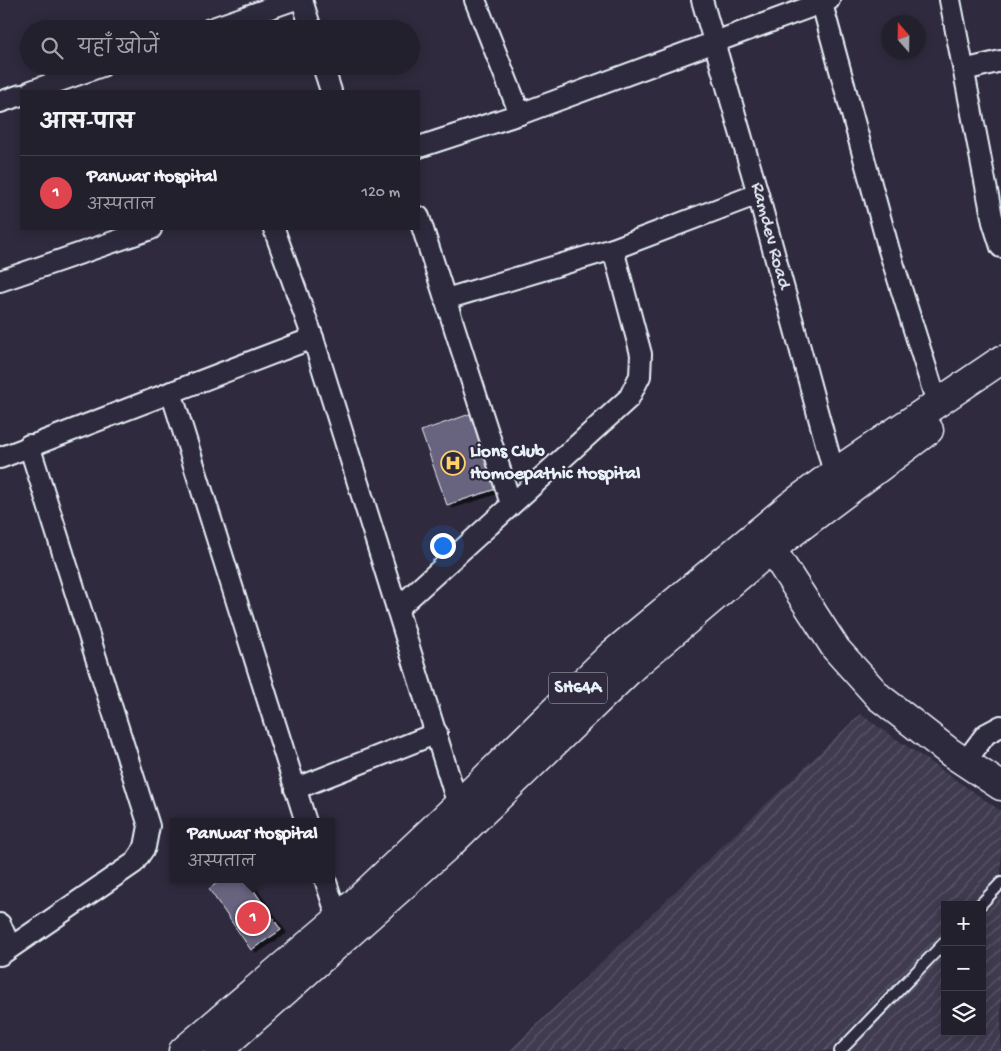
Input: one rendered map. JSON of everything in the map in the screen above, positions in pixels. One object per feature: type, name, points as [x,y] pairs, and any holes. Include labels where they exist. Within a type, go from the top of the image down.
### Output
[{"type":"main road","name":"SH64A","points":[[220,1050],[450,844],[834,473],[1001,360]]},
{"type":"main road","name":"SH64A","points":[[183,1051],[338,919],[458,806],[611,656],[766,540],[1001,382]]},
{"type":"main road","points":[[766,540],[836,649],[879,697],[965,762],[1001,786]]},
{"type":"street","points":[[236,20],[293,0]]},
{"type":"street","points":[[302,0],[308,20]]},
{"type":"street","points":[[475,0],[520,114]]},
{"type":"street","name":"Ramdev Road","points":[[702,0],[758,194],[834,473]]},
{"type":"street","points":[[950,0],[993,222],[1001,247]]},
{"type":"street","points":[[420,147],[520,114],[824,1],[889,250],[936,403]]},
{"type":"street","points":[[964,70],[1001,61]]},
{"type":"street","points":[[34,90],[76,75]]},
{"type":"street","points":[[326,75],[331,90]]},
{"type":"street","points":[[0,102],[20,94]]},
{"type":"street","points":[[446,299],[613,250],[758,194]]},
{"type":"street","points":[[420,220],[511,504]]},
{"type":"street","points":[[0,282],[148,230]]},
{"type":"street","points":[[274,230],[314,338],[458,806]]},
{"type":"street","points":[[397,609],[629,398],[640,376],[640,346],[613,250]]},
{"type":"street","points":[[0,458],[29,445],[314,338]]},
{"type":"street","points":[[170,392],[305,818]]},
{"type":"street","points":[[0,924],[5,951],[134,863],[145,847],[149,826],[29,445]]},
{"type":"street","points":[[965,762],[986,734],[1001,726]]},
{"type":"street","points":[[295,789],[437,733]]},
{"type":"street","points":[[326,883],[338,919]]},
{"type":"lane","points":[[984,901],[1001,883]]},
{"type":"lane","points":[[840,1051],[941,946]]},
{"type":"shaded area","points":[[860,714],[1001,811],[1001,1051],[509,1051]]},
{"type":"building","points":[[470,414],[496,489],[447,505],[421,431]]},
{"type":"building","points":[[217,883],[249,883],[281,930],[251,950],[209,889]]},
{"type":"place","name":"Lions Club Homoepathic Hospital","points":[[453,463]]},
{"type":"place","name":"Panwar Hospital","points":[[253,918]]}]
